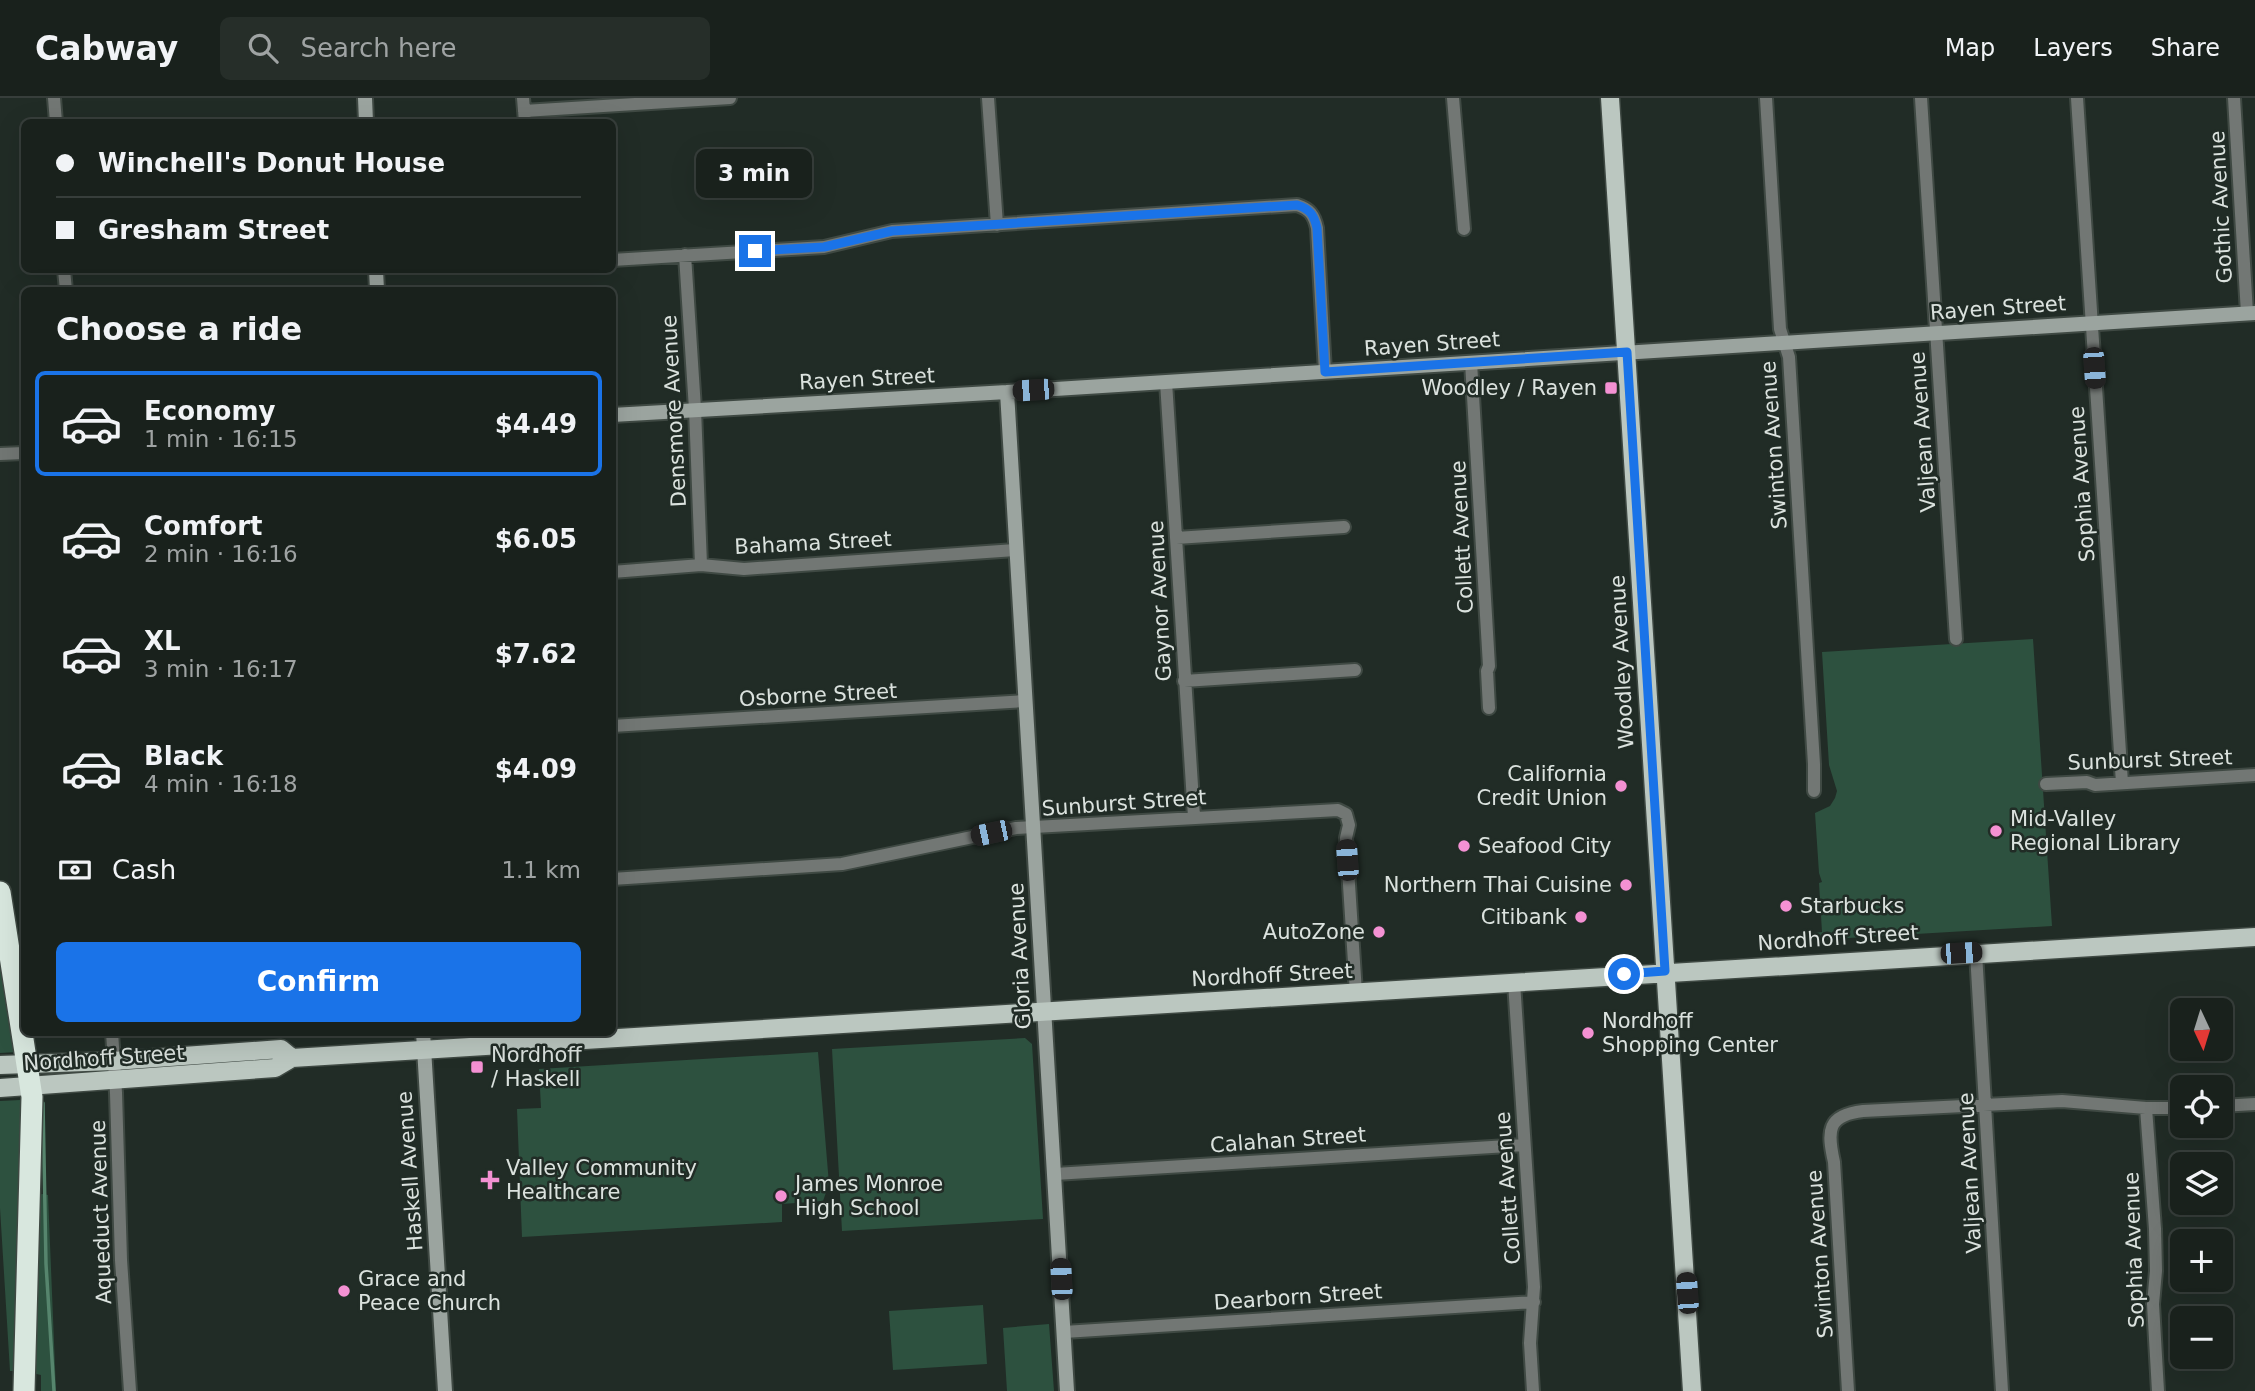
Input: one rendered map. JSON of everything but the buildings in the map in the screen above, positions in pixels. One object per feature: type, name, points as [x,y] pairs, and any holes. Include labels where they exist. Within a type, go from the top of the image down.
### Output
[{"type":"highway","points":[[0,892],[21,1020]]},
{"type":"highway","points":[[24,1036],[32,1086],[24,1391]]},
{"type":"main road","name":"Woodley Avenue","points":[[1610,98],[1692,1391]]},
{"type":"main road","name":"Nordhoff Street","points":[[616,1031],[1356,993],[1665,971],[2255,937]]},
{"type":"main road","name":"Nordhoff Street","points":[[0,1088],[275,1068],[292,1058],[423,1041],[523,1036]]},
{"type":"main road","name":"Nordhoff Street","points":[[0,1065],[114,1061],[281,1049],[292,1058]]},
{"type":"street","points":[[54,98],[56,119]]},
{"type":"street","points":[[365,98],[366,119]]},
{"type":"street","points":[[524,111],[730,98]]},
{"type":"street","points":[[989,98],[997,225]]},
{"type":"street","points":[[1453,98],[1464,229]]},
{"type":"street","name":"Swinton Avenue","points":[[1766,98],[1780,330],[1789,356],[1814,790]]},
{"type":"street","name":"Valjean Avenue","points":[[1921,98],[1956,639]]},
{"type":"street","name":"Sophia Avenue","points":[[2077,98],[2122,783]]},
{"type":"street","name":"Gothic Avenue","points":[[2234,98],[2251,313]]},
{"type":"street","points":[[616,260],[824,247],[892,231],[1286,205],[1308,208],[1317,228],[1325,372]]},
{"type":"street","name":"Densmore Avenue","points":[[685,255],[701,565]]},
{"type":"street","name":"Rayen Street","points":[[616,415],[2251,313]]},
{"type":"street","name":"Collett Avenue","points":[[1471,362],[1489,666],[1489,708]]},
{"type":"street","name":"Gaynor Avenue","points":[[1166,382],[1194,817]]},
{"type":"street","name":"Gloria Avenue","points":[[1007,392],[1067,1391]]},
{"type":"street","points":[[0,454],[21,453]]},
{"type":"street","points":[[1175,538],[1344,527]]},
{"type":"street","name":"Bahama Street","points":[[616,572],[701,565],[744,569],[1015,550]]},
{"type":"street","points":[[1184,681],[1355,670]]},
{"type":"street","name":"Osborne Street","points":[[616,726],[1026,701]]},
{"type":"street","name":"Sunburst Street","points":[[2046,784],[2087,782],[2095,785],[2255,775]]},
{"type":"street","name":"Sunburst Street","points":[[616,879],[842,864],[1016,828],[1332,809],[1346,814],[1349,825],[1346,838],[1356,993]]},
{"type":"street","name":"Valjean Avenue","points":[[1976,953],[2002,1391]]},
{"type":"street","name":"Collett Avenue","points":[[1514,982],[1534,1302],[1530,1342],[1533,1391]]},
{"type":"street","name":"Aqueduct Avenue","points":[[112,1036],[121,1260],[130,1391]]},
{"type":"street","name":"Haskell Avenue","points":[[423,1041],[445,1391]]},
{"type":"street","points":[[1985,1106],[2073,1101],[2170,1108]]},
{"type":"street","points":[[2233,1105],[2255,1104]]},
{"type":"street","name":"Swinton Avenue","points":[[1848,1391],[1830,1130],[1839,1117],[1849,1113],[1985,1106]]},
{"type":"street","name":"Sophia Avenue","points":[[2146,1108],[2155,1229],[2156,1271],[2153,1304],[2158,1391]]},
{"type":"street","name":"Calahan Street","points":[[1055,1174],[1524,1145]]},
{"type":"street","name":"Dearborn Street","points":[[1064,1332],[1534,1302]]},
{"type":"green space","points":[[2033,639],[2052,926],[1815,940],[1814,933],[1822,932],[1819,883],[1822,882],[1815,813],[1830,806],[1837,791],[1829,765],[1822,652]]},
{"type":"green space","points":[[0,941],[17,1052],[0,1053]]},
{"type":"green space","points":[[1025,1038],[1032,1044],[1043,1219],[842,1231],[832,1049]]},
{"type":"green space","points":[[818,1052],[829,1184],[823,1201],[782,1204],[782,1222],[522,1237],[517,1109],[541,1108],[539,1069]]},
{"type":"green space","points":[[20,1100],[25,1104],[18,1371],[10,1371],[0,1208],[0,1101]]},
{"type":"green space","points":[[35,1195],[48,1195],[56,1391],[41,1391],[41,1375],[32,1373]]},
{"type":"green space","points":[[983,1305],[987,1364],[893,1370],[889,1311]]},
{"type":"green space","points":[[1049,1324],[1054,1391],[1007,1391],[1003,1328]]},
{"type":"waterway","points":[[43,1103],[46,1264],[54,1391]]},
{"type":"place","name":"Woodley / Rayen","points":[[1611,388]]},
{"type":"place","name":"California Credit Union","points":[[1621,786]]},
{"type":"place","name":"Mid-Valley Regional Library","points":[[1996,831]]},
{"type":"place","name":"Seafood City","points":[[1464,846]]},
{"type":"place","name":"Northern Thai Cuisine","points":[[1626,885]]},
{"type":"place","name":"Starbucks","points":[[1786,906]]},
{"type":"place","name":"Citibank","points":[[1581,917]]},
{"type":"place","name":"AutoZone","points":[[1379,932]]},
{"type":"place","name":"Nordhoff Shopping Center","points":[[1588,1033]]},
{"type":"place","name":"Nordhoff / Haskell","points":[[477,1067]]},
{"type":"place","name":"Valley Community Healthcare","points":[[490,1180]]},
{"type":"place","name":"James Monroe High School","points":[[781,1196]]},
{"type":"place","name":"Grace and Peace Church","points":[[344,1291]]},
{"type":"route","points":[[755,251],[824,247],[892,231],[1297,205],[1308,208],[1317,228],[1325,372],[1627,352],[1665,971],[1624,974]]}]
